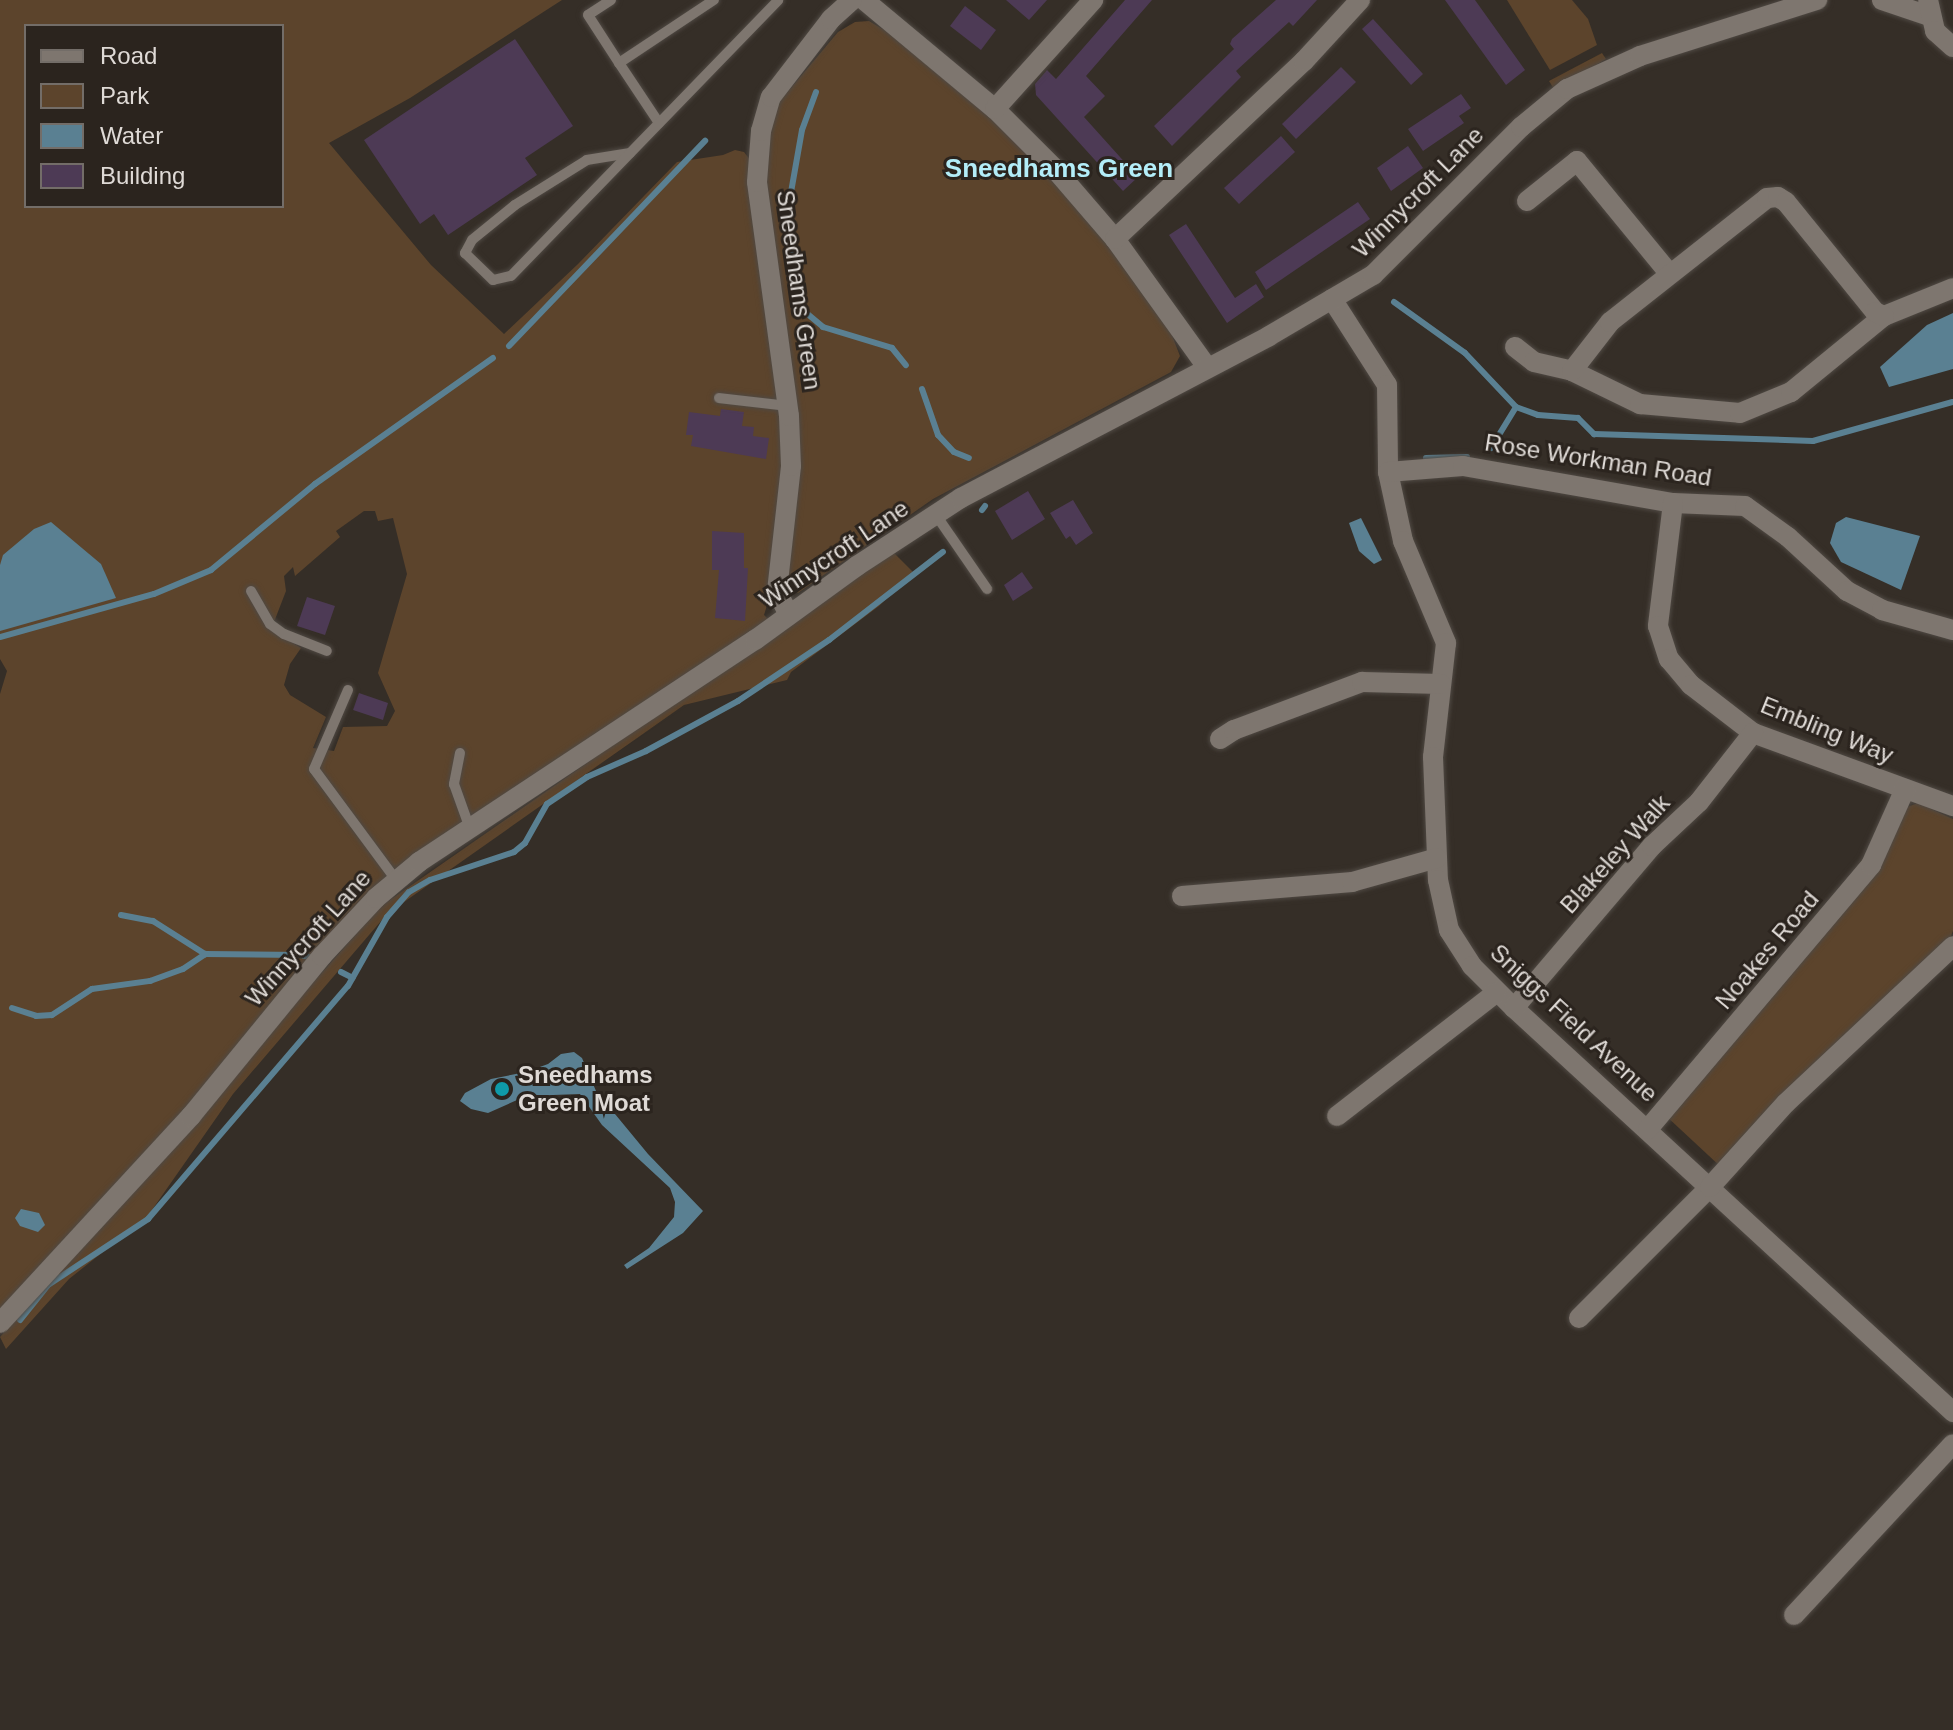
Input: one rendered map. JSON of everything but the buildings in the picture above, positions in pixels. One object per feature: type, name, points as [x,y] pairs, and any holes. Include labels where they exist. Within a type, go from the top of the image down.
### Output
[{"type":"street","name":"Sneedhams Green","points":[[789,615],[777,591],[791,466],[789,406],[757,182],[761,131],[771,97],[831,19],[852,0]]},
{"type":"street","points":[[864,0],[995,109],[1054,168],[1115,239],[1207,367]]},
{"type":"street","points":[[995,109],[1093,0]]},
{"type":"street","points":[[1115,239],[1304,61],[1360,0]]},
{"type":"street","name":"Winnycroft Lane","points":[[0,1323],[191,1116],[322,956],[396,880],[469,826],[961,498],[1373,275],[1521,127],[1567,89],[1640,56],[1817,0]]},
{"type":"street","points":[[1882,0],[1928,8],[1935,31],[1953,47]]},
{"type":"street","points":[[1527,201],[1577,161],[1669,273]]},
{"type":"street","points":[[1572,371],[1610,322],[1767,198],[1778,197],[1875,312],[1884,316]]},
{"type":"street","points":[[1515,347],[1534,362],[1572,371],[1640,404],[1740,413],[1791,392],[1884,316],[1953,288]]},
{"type":"street","name":"Sniggs Field Avenue","points":[[1332,299],[1387,385],[1388,472],[1403,541],[1446,643],[1433,757],[1437,858],[1449,930],[1472,966],[1497,992],[1953,1412]]},
{"type":"street","name":"Rose Workman Road","points":[[1388,472],[1463,466],[1673,503],[1745,506],[1788,537],[1847,591],[1882,610],[1953,630]]},
{"type":"street","name":"Embling Way","points":[[1673,503],[1658,626],[1669,659],[1691,685],[1753,733],[1953,806]]},
{"type":"street","points":[[1220,739],[1234,730],[1362,682],[1441,684]]},
{"type":"street","name":"Blakeley Walk","points":[[1514,1008],[1652,846],[1699,802],[1753,733]]},
{"type":"street","name":"Noakes Road","points":[[1648,1129],[1871,865],[1905,789]]},
{"type":"street","points":[[1182,896],[1352,882],[1437,858]]},
{"type":"street","points":[[1579,1318],[1710,1187],[1786,1103],[1953,946]]},
{"type":"street","points":[[1337,1116],[1497,992]]},
{"type":"street","points":[[1794,1615],[1953,1444]]},
{"type":"lane","points":[[611,0],[588,15],[659,123]]},
{"type":"lane","points":[[619,63],[714,0]]},
{"type":"lane","points":[[630,153],[587,160],[515,205],[472,240],[465,253],[493,280],[511,276],[630,153],[659,123],[778,0]]},
{"type":"lane","points":[[719,398],[789,406]]},
{"type":"lane","points":[[936,515],[987,589]]},
{"type":"lane","points":[[251,591],[270,624],[284,634],[327,651]]},
{"type":"lane","points":[[348,690],[314,769],[396,880]]},
{"type":"lane","points":[[460,753],[454,784],[469,826]]},
{"type":"green space","points":[[0,0],[562,0],[410,98],[329,143],[431,265],[504,334],[578,264],[677,162],[723,155],[735,150],[744,152],[751,161],[784,444],[769,599],[764,615],[768,619],[761,629],[446,837],[241,1046],[0,1315],[0,694],[7,671],[0,659]],"holes":[[[364,511],[375,511],[378,521],[393,518],[407,574],[378,673],[395,711],[387,726],[343,727],[334,751],[313,748],[326,717],[290,695],[284,685],[290,664],[301,648],[267,627],[274,622],[286,591],[284,576],[293,567],[295,576],[340,537],[336,531]]]},
{"type":"green space","points":[[1507,0],[1572,0],[1588,19],[1597,45],[1550,70]]},
{"type":"green space","name":"Sneedhams Green","points":[[869,21],[891,34],[1008,132],[1086,216],[1170,330],[1180,356],[1171,372],[933,499],[798,593],[787,585],[791,526],[763,193],[769,114],[838,32],[855,22]]},
{"type":"green space","points":[[1602,53],[1606,59],[1554,89],[1549,81]]},
{"type":"green space","points":[[892,551],[913,572],[879,606],[791,672],[787,680],[684,705],[387,914],[233,1094],[147,1217],[69,1279],[6,1349],[0,1337],[380,907]]},
{"type":"green space","points":[[1918,803],[1953,819],[1953,931],[1948,943],[1722,1168],[1665,1115],[1907,807]]},
{"type":"water","points":[[1953,313],[1953,369],[1889,387],[1880,367],[1927,325]]},
{"type":"water","points":[[1846,517],[1920,536],[1901,590],[1841,562],[1830,543],[1836,523]]},
{"type":"water","points":[[1361,518],[1382,560],[1374,564],[1359,551],[1349,523]]},
{"type":"water","points":[[51,522],[101,564],[116,598],[0,631],[0,565],[3,555],[34,529]]},
{"type":"water","points":[[574,1052],[582,1058],[596,1091],[648,1154],[703,1211],[683,1233],[627,1269],[624,1265],[649,1248],[674,1217],[675,1202],[670,1188],[602,1125],[580,1094],[526,1096],[488,1113],[471,1109],[460,1101],[465,1093],[491,1079],[526,1072],[548,1064],[561,1054]]},
{"type":"water","points":[[21,1209],[39,1213],[45,1225],[38,1232],[20,1226],[15,1218]]},
{"type":"waterway","points":[[816,92],[802,130],[786,221],[801,304],[804,311],[823,327],[892,348],[906,365]]},
{"type":"waterway","points":[[509,346],[705,141]]},
{"type":"waterway","points":[[1394,302],[1465,353],[1516,407],[1538,415],[1578,418],[1594,434],[1813,441],[1953,402]]},
{"type":"waterway","points":[[0,637],[154,594],[211,570],[315,484],[493,358]]},
{"type":"waterway","points":[[922,389],[938,435],[954,452],[969,458]]},
{"type":"waterway","points":[[1491,448],[1516,407]]},
{"type":"waterway","points":[[1426,458],[1467,457]]},
{"type":"waterway","points":[[982,510],[985,506]]},
{"type":"waterway","points":[[20,1320],[48,1285],[148,1219],[348,986],[387,917],[409,892],[430,880],[514,852],[525,843],[547,804],[587,777],[646,751],[738,701],[829,640],[943,552]]},
{"type":"waterway","points":[[121,915],[153,921],[205,954],[301,955],[313,958]]},
{"type":"waterway","points":[[12,1008],[36,1016],[52,1015],[92,989],[150,981],[183,969],[205,954]]},
{"type":"waterway","points":[[341,972],[353,978]]},
{"type":"place","name":"Sneedhams Green Moat","points":[[502,1089]]},
{"type":"district","name":"Sneedhams Green","points":[[1059,169]]}]
